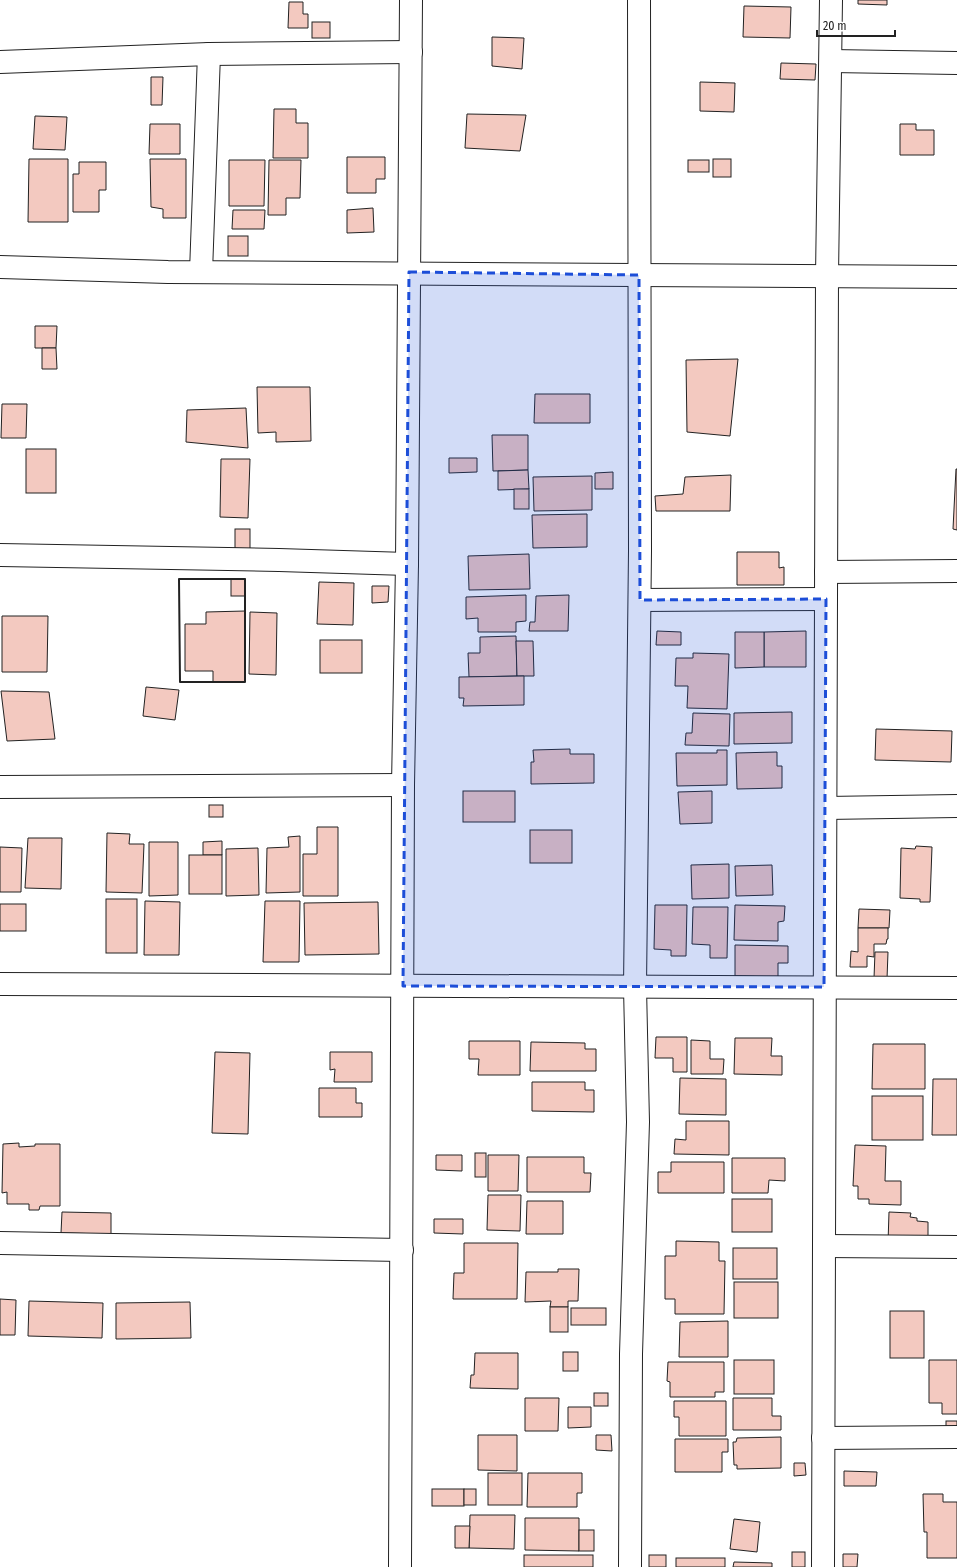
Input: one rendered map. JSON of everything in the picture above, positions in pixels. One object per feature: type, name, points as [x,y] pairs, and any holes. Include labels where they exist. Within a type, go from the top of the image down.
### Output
[{"type":"street","points":[[400,1567],[403,785],[407,564],[411,0]]},
{"type":"street","points":[[630,1567],[631,1354],[638,1122],[635,987],[640,600],[639,0]]},
{"type":"street","points":[[823,1567],[827,276],[831,0]]},
{"type":"street","points":[[0,62],[209,54],[411,52]]},
{"type":"street","points":[[201,272],[209,54]]},
{"type":"street","points":[[831,61],[957,63]]},
{"type":"street","points":[[0,267],[201,272],[409,272],[957,277]]},
{"type":"street","points":[[0,555],[407,564]]},
{"type":"street","points":[[826,572],[957,571]]},
{"type":"street","points":[[640,600],[826,599]]},
{"type":"street","points":[[0,786],[403,785]]},
{"type":"street","points":[[826,808],[957,806]]},
{"type":"street","points":[[0,984],[957,988]]},
{"type":"street","points":[[0,1243],[402,1250]]},
{"type":"street","points":[[824,1246],[957,1247]]},
{"type":"street","points":[[823,1438],[957,1437]]},
{"type":"highlighted area","points":[[409,272],[639,275],[640,600],[826,599],[824,987],[403,986]]},
{"type":"building","points":[[858,0],[887,0],[887,5],[858,4]]},
{"type":"building","points":[[289,2],[303,2],[303,14],[308,14],[308,28],[288,28]]},
{"type":"building","points":[[744,6],[791,7],[790,38],[743,37]]},
{"type":"building","points":[[312,22],[330,22],[330,38],[312,38]]},
{"type":"building","points":[[492,37],[524,38],[522,69],[492,66]]},
{"type":"building","points":[[781,63],[816,64],[815,80],[780,79]]},
{"type":"building","points":[[151,77],[163,77],[162,105],[151,105]]},
{"type":"building","points":[[700,82],[735,83],[734,112],[700,111]]},
{"type":"building","points":[[274,109],[296,109],[296,123],[308,123],[308,158],[273,158]]},
{"type":"building","points":[[467,114],[526,115],[520,151],[465,148]]},
{"type":"building","points":[[35,116],[67,117],[65,150],[33,149]]},
{"type":"building","points":[[150,124],[180,124],[180,154],[149,154]]},
{"type":"building","points":[[900,124],[916,124],[916,130],[934,130],[934,155],[900,155]]},
{"type":"building","points":[[347,157],[385,157],[385,179],[376,179],[376,193],[347,193]]},
{"type":"building","points":[[29,159],[68,159],[68,222],[28,222]]},
{"type":"building","points":[[150,159],[186,159],[186,218],[163,218],[163,209],[151,207]]},
{"type":"building","points":[[713,159],[731,159],[731,177],[713,177]]},
{"type":"building","points":[[229,160],[265,160],[264,206],[229,206]]},
{"type":"building","points":[[269,160],[301,160],[300,198],[286,198],[286,215],[268,215]]},
{"type":"building","points":[[688,160],[709,160],[709,172],[688,172]]},
{"type":"building","points":[[79,162],[106,162],[106,190],[99,190],[99,212],[73,212],[73,174],[79,174]]},
{"type":"building","points":[[373,208],[374,232],[347,233],[347,210]]},
{"type":"building","points":[[233,210],[265,210],[264,229],[232,229]]},
{"type":"building","points":[[228,236],[248,236],[248,256],[228,256]]},
{"type":"building","points":[[35,326],[57,326],[56,348],[35,348]]},
{"type":"building","points":[[42,348],[56,348],[57,369],[42,369]]},
{"type":"building","points":[[738,359],[730,436],[687,432],[686,360]]},
{"type":"building","points":[[257,387],[310,387],[311,441],[276,442],[276,432],[258,433]]},
{"type":"building","points":[[535,394],[590,394],[590,423],[534,423]]},
{"type":"building","points":[[2,404],[27,404],[26,438],[1,438]]},
{"type":"building","points":[[246,408],[248,448],[186,442],[187,410]]},
{"type":"building","points":[[492,435],[528,435],[528,470],[493,471]]},
{"type":"building","points":[[26,449],[56,449],[56,493],[26,493]]},
{"type":"building","points":[[449,458],[477,458],[477,472],[449,473]]},
{"type":"building","points":[[221,459],[250,459],[248,518],[220,517]]},
{"type":"building","points":[[957,469],[957,530],[953,529]]},
{"type":"building","points":[[528,470],[529,489],[498,490],[498,471]]},
{"type":"building","points":[[613,472],[613,489],[595,489],[595,473]]},
{"type":"building","points":[[731,475],[730,511],[656,511],[655,496],[683,494],[685,477]]},
{"type":"building","points":[[592,476],[592,510],[534,511],[533,477]]},
{"type":"building","points":[[514,489],[529,489],[529,509],[514,509]]},
{"type":"building","points":[[587,514],[587,547],[533,548],[532,515]]},
{"type":"building","points":[[235,529],[250,529],[250,549],[235,549]]},
{"type":"building","points":[[737,552],[779,552],[779,568],[784,567],[784,585],[737,585]]},
{"type":"building","points":[[529,554],[530,589],[469,590],[468,556]]},
{"type":"building","points":[[231,579],[245,579],[245,596],[231,596]]},
{"type":"building","points":[[319,582],[354,583],[353,625],[317,624]]},
{"type":"building","points":[[372,586],[389,586],[388,602],[372,603]]},
{"type":"building","points":[[526,595],[526,621],[516,622],[516,632],[478,632],[478,618],[466,619],[466,597]]},
{"type":"building","points":[[569,595],[568,631],[529,631],[530,622],[535,622],[536,596]]},
{"type":"building","points":[[245,611],[245,682],[213,682],[213,671],[185,671],[185,624],[206,624],[206,612]]},
{"type":"building","points":[[250,612],[277,613],[276,675],[249,674]]},
{"type":"building","points":[[2,616],[48,616],[47,672],[2,672]]},
{"type":"building","points":[[657,631],[681,632],[681,645],[656,645]]},
{"type":"building","points":[[806,631],[806,667],[764,667],[764,632]]},
{"type":"building","points":[[735,632],[764,632],[764,667],[735,668]]},
{"type":"building","points":[[516,636],[517,676],[469,677],[468,653],[480,653],[480,637]]},
{"type":"building","points":[[320,640],[362,640],[362,673],[320,673]]},
{"type":"building","points":[[516,641],[533,641],[534,676],[517,676]]},
{"type":"building","points":[[693,653],[729,654],[727,709],[687,708],[688,686],[675,686],[676,658],[693,658]]},
{"type":"building","points":[[524,676],[524,705],[463,706],[464,698],[459,698],[459,677]]},
{"type":"building","points":[[146,687],[179,690],[175,720],[143,716]]},
{"type":"building","points":[[1,691],[49,692],[55,739],[7,741]]},
{"type":"building","points":[[792,712],[792,743],[734,744],[734,713]]},
{"type":"building","points":[[693,713],[730,714],[729,746],[685,745],[686,733],[692,733]]},
{"type":"building","points":[[876,729],[952,731],[951,762],[875,760]]},
{"type":"building","points":[[570,749],[570,754],[594,754],[594,783],[531,784],[531,762],[534,762],[533,750]]},
{"type":"building","points":[[717,750],[727,750],[727,785],[677,786],[676,753],[717,753]]},
{"type":"building","points":[[777,752],[777,766],[782,766],[782,788],[737,789],[736,753]]},
{"type":"building","points":[[463,791],[515,791],[515,822],[463,822]]},
{"type":"building","points":[[712,791],[712,823],[680,824],[678,792]]},
{"type":"building","points":[[209,805],[223,805],[223,817],[209,817]]},
{"type":"building","points":[[317,827],[338,827],[338,896],[303,896],[303,854],[317,854]]},
{"type":"building","points":[[530,830],[572,830],[572,863],[530,863]]},
{"type":"building","points":[[107,833],[130,834],[129,844],[144,844],[142,893],[106,892]]},
{"type":"building","points":[[300,836],[300,892],[266,893],[267,848],[289,847],[288,837]]},
{"type":"building","points":[[28,838],[62,838],[61,889],[25,888]]},
{"type":"building","points":[[222,841],[222,855],[203,855],[203,842]]},
{"type":"building","points":[[149,842],[178,842],[178,895],[149,896]]},
{"type":"building","points":[[916,846],[932,847],[930,902],[920,902],[920,899],[900,898],[901,848],[915,849]]},
{"type":"building","points":[[0,847],[22,848],[21,892],[0,892]]},
{"type":"building","points":[[258,848],[259,895],[226,896],[226,849]]},
{"type":"building","points":[[189,855],[222,855],[222,894],[189,894]]},
{"type":"building","points":[[729,864],[729,898],[692,899],[691,865]]},
{"type":"building","points":[[772,865],[773,895],[736,896],[735,866]]},
{"type":"building","points":[[106,899],[137,899],[137,953],[106,953]]},
{"type":"building","points":[[145,901],[180,902],[179,955],[144,955]]},
{"type":"building","points":[[265,901],[300,901],[299,962],[263,962]]},
{"type":"building","points":[[378,902],[379,954],[305,955],[304,903]]},
{"type":"building","points":[[0,904],[26,904],[26,931],[0,931]]},
{"type":"building","points":[[655,905],[687,905],[686,956],[671,956],[671,950],[654,949]]},
{"type":"building","points":[[735,905],[785,906],[784,921],[778,922],[778,941],[734,940]]},
{"type":"building","points":[[693,907],[728,907],[727,958],[710,958],[710,945],[692,944]]},
{"type":"building","points":[[859,909],[890,910],[889,928],[858,928]]},
{"type":"building","points":[[858,928],[888,928],[888,939],[886,944],[874,944],[874,957],[867,956],[867,967],[850,967],[851,951],[858,952]]},
{"type":"building","points":[[735,945],[788,946],[788,963],[778,963],[778,977],[735,976]]},
{"type":"building","points":[[875,952],[888,952],[887,979],[874,978]]},
{"type":"building","points":[[656,1037],[687,1037],[687,1072],[673,1072],[673,1058],[655,1058]]},
{"type":"building","points":[[735,1038],[772,1038],[771,1056],[782,1056],[782,1075],[734,1074]]},
{"type":"building","points":[[691,1040],[710,1041],[710,1059],[724,1059],[723,1074],[691,1074]]},
{"type":"building","points":[[469,1041],[520,1041],[520,1075],[478,1075],[479,1059],[469,1059]]},
{"type":"building","points":[[531,1042],[585,1043],[585,1049],[596,1049],[596,1071],[530,1071]]},
{"type":"building","points":[[873,1044],[925,1044],[925,1089],[872,1089]]},
{"type":"building","points":[[215,1052],[250,1053],[248,1134],[212,1133]]},
{"type":"building","points":[[330,1052],[372,1052],[372,1082],[334,1082],[335,1069],[330,1070]]},
{"type":"building","points":[[680,1078],[726,1079],[726,1115],[679,1114]]},
{"type":"building","points":[[933,1079],[957,1079],[957,1135],[932,1135]]},
{"type":"building","points":[[532,1082],[585,1082],[585,1090],[594,1090],[594,1112],[532,1111]]},
{"type":"building","points":[[319,1088],[356,1088],[356,1103],[362,1103],[362,1117],[319,1117]]},
{"type":"building","points":[[872,1096],[923,1096],[923,1140],[872,1140]]},
{"type":"building","points":[[686,1121],[729,1121],[729,1155],[674,1154],[675,1139],[686,1140]]},
{"type":"building","points":[[19,1143],[19,1147],[35,1146],[35,1144],[60,1144],[60,1206],[40,1206],[39,1210],[29,1210],[29,1204],[7,1204],[7,1192],[2,1193],[3,1144]]},
{"type":"building","points":[[855,1145],[886,1146],[885,1181],[901,1181],[901,1205],[869,1204],[869,1199],[858,1199],[858,1186],[853,1186]]},
{"type":"building","points":[[475,1153],[486,1153],[486,1177],[475,1177]]},
{"type":"building","points":[[436,1155],[462,1155],[462,1171],[436,1170]]},
{"type":"building","points":[[488,1155],[519,1155],[518,1191],[488,1191]]},
{"type":"building","points":[[527,1157],[584,1157],[584,1173],[591,1173],[590,1192],[527,1192]]},
{"type":"building","points":[[732,1158],[785,1158],[785,1181],[769,1180],[768,1193],[732,1193]]},
{"type":"building","points":[[671,1162],[724,1162],[724,1193],[658,1193],[658,1172],[671,1172]]},
{"type":"building","points":[[488,1195],[521,1195],[520,1231],[487,1230]]},
{"type":"building","points":[[732,1199],[772,1199],[772,1232],[732,1232]]},
{"type":"building","points":[[527,1201],[563,1201],[563,1234],[526,1234]]},
{"type":"building","points":[[62,1212],[111,1213],[111,1234],[61,1233]]},
{"type":"building","points":[[889,1212],[911,1213],[910,1217],[917,1218],[917,1221],[928,1222],[928,1244],[888,1243]]},
{"type":"building","points":[[434,1219],[463,1219],[463,1234],[434,1233]]},
{"type":"building","points":[[676,1241],[719,1242],[719,1261],[725,1261],[724,1314],[675,1314],[675,1299],[665,1299],[665,1256],[676,1256]]},
{"type":"building","points":[[464,1243],[518,1243],[517,1299],[453,1299],[454,1273],[464,1273]]},
{"type":"building","points":[[733,1248],[777,1248],[777,1279],[733,1279]]},
{"type":"building","points":[[558,1269],[579,1269],[578,1301],[568,1301],[568,1307],[550,1307],[551,1301],[525,1302],[526,1272],[558,1272]]},
{"type":"building","points":[[734,1282],[778,1282],[778,1318],[734,1318]]},
{"type":"building","points":[[0,1299],[16,1300],[15,1335],[0,1335]]},
{"type":"building","points":[[29,1301],[103,1303],[102,1338],[28,1336]]},
{"type":"building","points":[[190,1302],[191,1338],[116,1339],[116,1303]]},
{"type":"building","points":[[550,1307],[568,1307],[568,1332],[550,1332]]},
{"type":"building","points":[[571,1308],[606,1308],[606,1325],[571,1325]]},
{"type":"building","points":[[890,1311],[924,1311],[924,1358],[890,1358]]},
{"type":"building","points":[[728,1321],[728,1357],[679,1357],[680,1322]]},
{"type":"building","points":[[563,1352],[578,1352],[578,1371],[563,1371]]},
{"type":"building","points":[[475,1353],[518,1353],[518,1389],[470,1388],[471,1375],[474,1375]]},
{"type":"building","points":[[734,1360],[774,1360],[774,1394],[734,1394]]},
{"type":"building","points":[[929,1360],[957,1360],[957,1414],[942,1414],[942,1403],[929,1403]]},
{"type":"building","points":[[668,1362],[724,1362],[724,1392],[715,1392],[715,1397],[670,1397],[670,1382],[667,1381]]},
{"type":"building","points":[[594,1393],[608,1393],[608,1406],[594,1406]]},
{"type":"building","points":[[525,1398],[559,1398],[558,1431],[525,1431]]},
{"type":"building","points":[[733,1398],[772,1398],[772,1416],[781,1416],[781,1430],[733,1430]]},
{"type":"building","points":[[674,1401],[726,1401],[726,1436],[679,1436],[679,1417],[674,1417]]},
{"type":"building","points":[[568,1407],[591,1407],[591,1427],[568,1428]]},
{"type":"building","points":[[946,1421],[957,1421],[957,1433],[946,1433]]},
{"type":"building","points":[[478,1435],[517,1435],[517,1471],[478,1470]]},
{"type":"building","points":[[596,1435],[611,1435],[612,1451],[596,1450]]},
{"type":"building","points":[[781,1437],[781,1468],[737,1469],[737,1465],[734,1465],[733,1442],[736,1442],[737,1438]]},
{"type":"building","points":[[675,1439],[728,1439],[728,1452],[722,1452],[722,1472],[675,1472]]},
{"type":"building","points":[[794,1463],[805,1463],[806,1475],[794,1476]]},
{"type":"building","points":[[844,1471],[877,1472],[876,1486],[844,1486]]},
{"type":"building","points":[[488,1473],[522,1473],[522,1505],[488,1505]]},
{"type":"building","points":[[528,1473],[582,1473],[582,1493],[577,1493],[577,1507],[527,1507]]},
{"type":"building","points":[[432,1489],[464,1489],[464,1506],[432,1506]]},
{"type":"building","points":[[464,1489],[476,1489],[476,1505],[464,1505]]},
{"type":"building","points":[[923,1494],[943,1494],[943,1502],[957,1502],[957,1558],[927,1558],[927,1532],[924,1532]]},
{"type":"building","points":[[470,1515],[515,1515],[514,1549],[469,1548]]},
{"type":"building","points":[[525,1518],[579,1518],[579,1551],[525,1550]]},
{"type":"building","points":[[734,1519],[760,1522],[757,1552],[730,1549]]},
{"type":"building","points":[[455,1526],[470,1526],[469,1548],[455,1548]]},
{"type":"building","points":[[579,1530],[594,1530],[594,1551],[579,1551]]},
{"type":"building","points":[[792,1552],[805,1552],[805,1567],[792,1567]]},
{"type":"building","points":[[843,1554],[858,1554],[857,1567],[843,1567]]},
{"type":"building","points":[[524,1555],[593,1555],[593,1567],[524,1567]]},
{"type":"building","points":[[649,1555],[666,1555],[666,1567],[649,1567]]},
{"type":"building","points":[[676,1558],[725,1558],[725,1567],[676,1567]]},
{"type":"building","points":[[734,1562],[772,1563],[772,1567],[733,1567]]},
{"type":"wall","points":[[179,579],[245,579],[245,682],[180,682],[179,579]]}]
